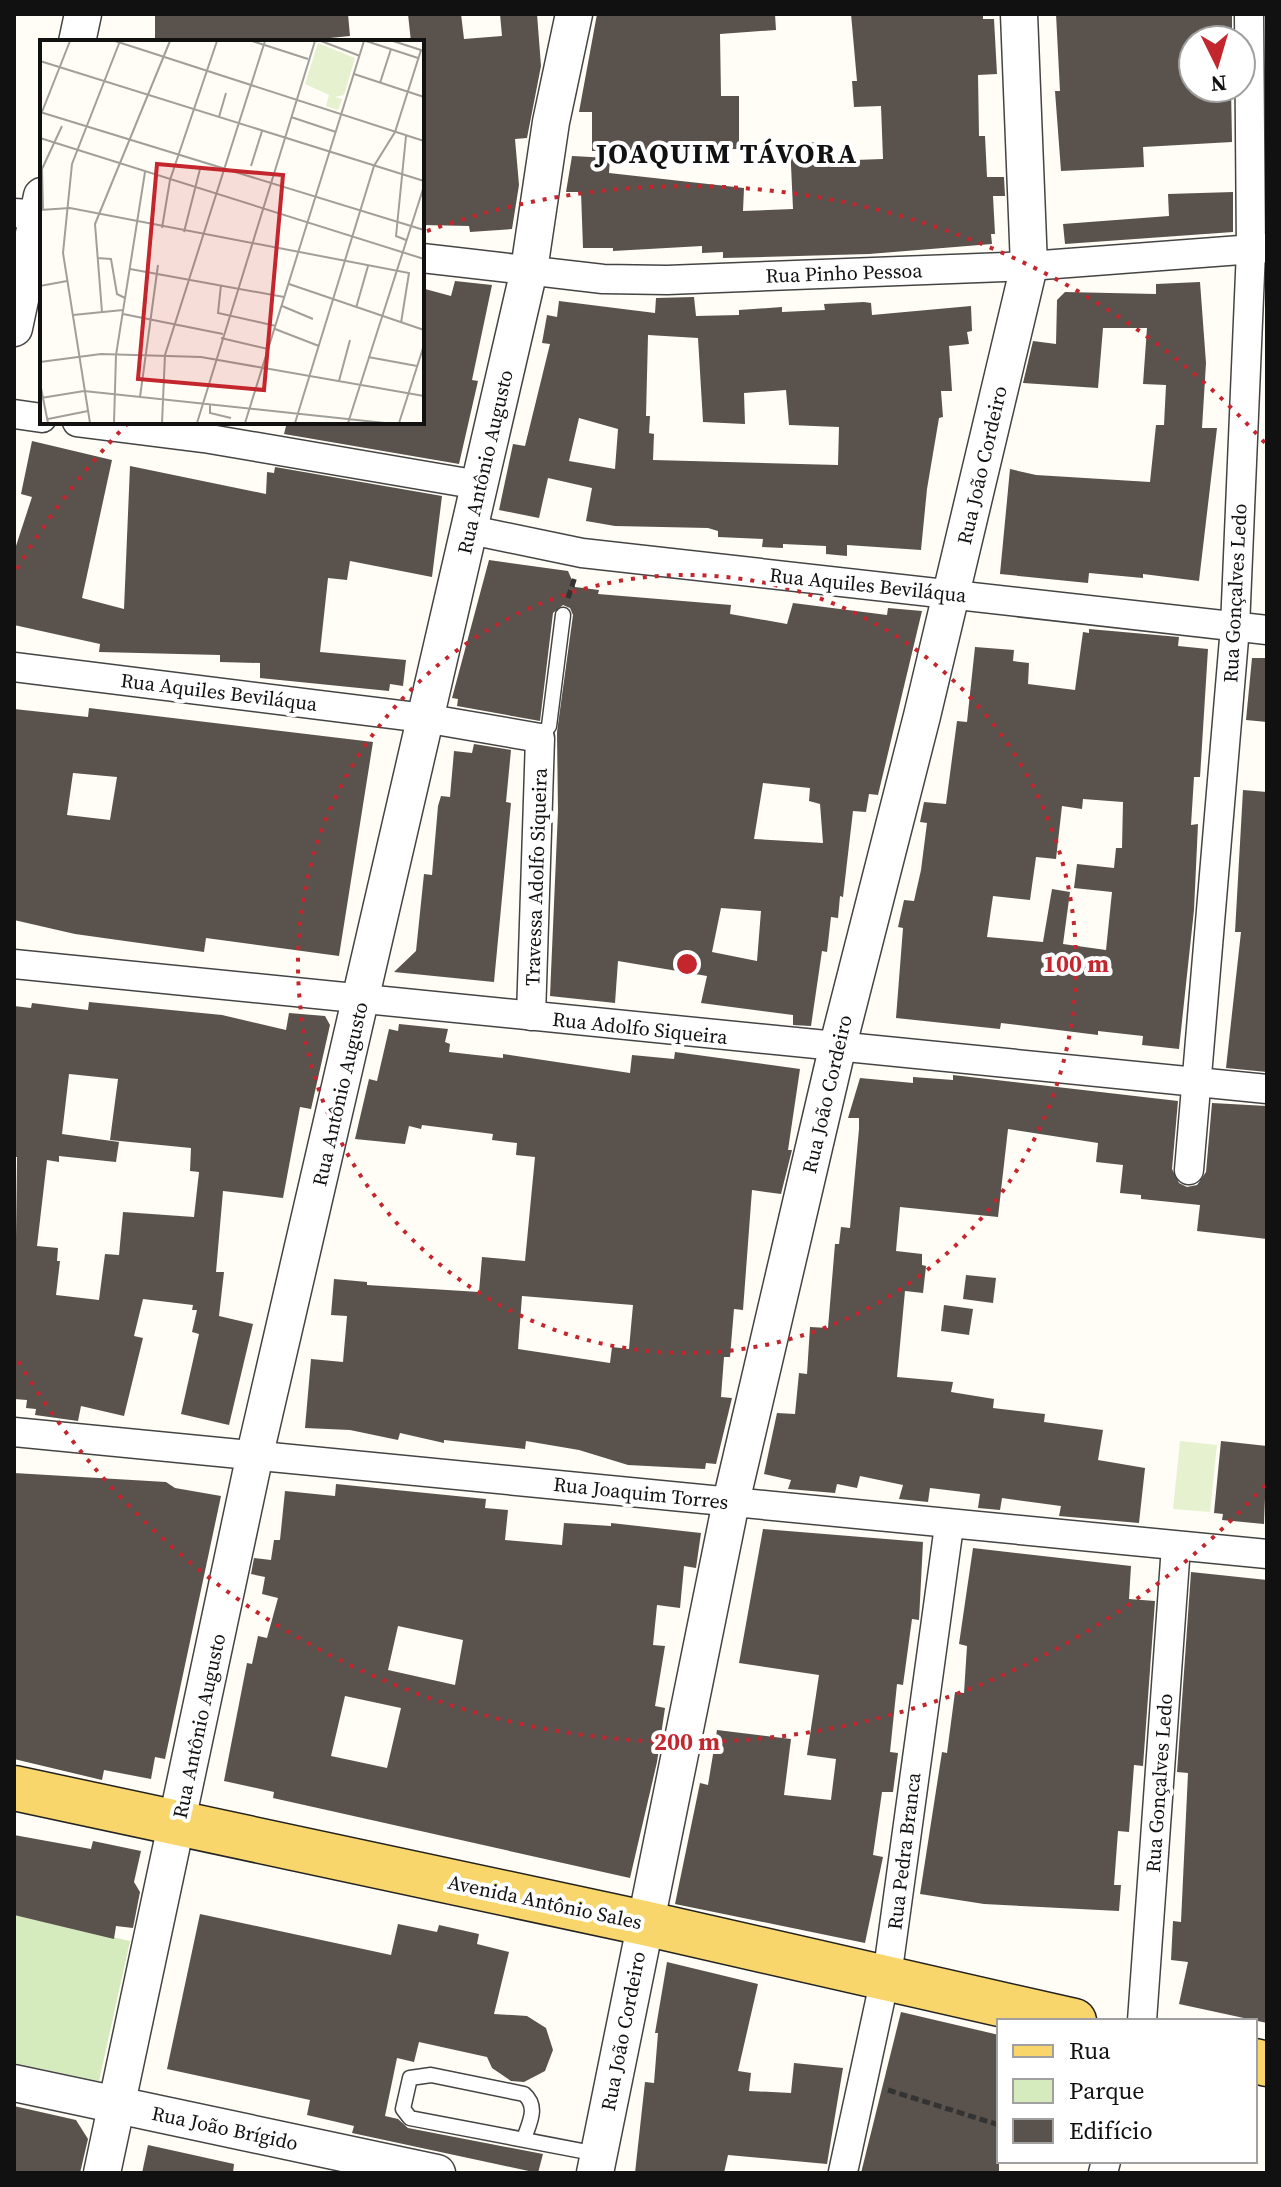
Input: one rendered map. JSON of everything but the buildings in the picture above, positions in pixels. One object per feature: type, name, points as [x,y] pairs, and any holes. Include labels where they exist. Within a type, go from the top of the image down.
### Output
[{"type":"main road","name":"Avenida Antônio Sales","points":[[14,1788],[644,1923],[1065,2019]]},
{"type":"street","points":[[77,40],[83,14]]},
{"type":"street","name":"Rua Antônio Augusto","points":[[102,2173],[179,1824],[255,1454],[529,270],[551,122],[574,14]]},
{"type":"street","name":"Rua João Cordeiro","points":[[597,2164],[731,1502],[837,1049],[952,594],[1029,266],[1019,14]]},
{"type":"street","name":"Rua Gonçalves Ledo","points":[[1189,1170],[1235,627],[1259,249],[1249,14]]},
{"type":"street","points":[[14,328],[34,210]]},
{"type":"street","name":"Rua Pinho Pessoa","points":[[424,258],[603,279],[667,280],[1029,266],[1259,249]]},
{"type":"street","points":[[14,414],[40,418]]},
{"type":"street","points":[[93,424],[204,438],[479,485]]},
{"type":"street","name":"Rua Aquiles Beviláqua","points":[[471,530],[582,553],[1267,630]]},
{"type":"street","name":"Rua Aquiles Beviláqua","points":[[14,667],[424,718]]},
{"type":"street","points":[[424,718],[540,738]]},
{"type":"street","name":"Travessa Adolfo Siqueira","points":[[531,1016],[540,738]]},
{"type":"street","name":"Rua Adolfo Siqueira","points":[[14,964],[837,1049],[1267,1089]]},
{"type":"street","name":"Rua Joaquim Torres","points":[[14,1432],[949,1526],[1267,1554]]},
{"type":"street","name":"Rua Pedra Branca","points":[[843,2172],[886,1979],[949,1526]]},
{"type":"street","name":"Rua Gonçalves Ledo","points":[[1142,2019],[1176,1546]]},
{"type":"street","name":"Rua João Brígido","points":[[14,2083],[437,2173]]},
{"type":"lane","name":"Travessa Adolfo Siqueira","points":[[540,738],[549,726],[563,615]]},
{"type":"lane","points":[[524,2139],[532,2114],[531,2101],[524,2094],[431,2075],[410,2078],[406,2082],[403,2109],[410,2118],[524,2139],[597,2164]]},
{"type":"path","points":[[563,615],[582,553]]},
{"type":"path","points":[[887,2090],[997,2124]]},
{"type":"green space","points":[[1180,1441],[1217,1445],[1210,1512],[1173,1509]]},
{"type":"green space","points":[[14,1915],[130,1941],[99,2081],[14,2063]]},
{"type":"district","name":"JOAQUIM TÁVORA","points":[[727,153]]}]
